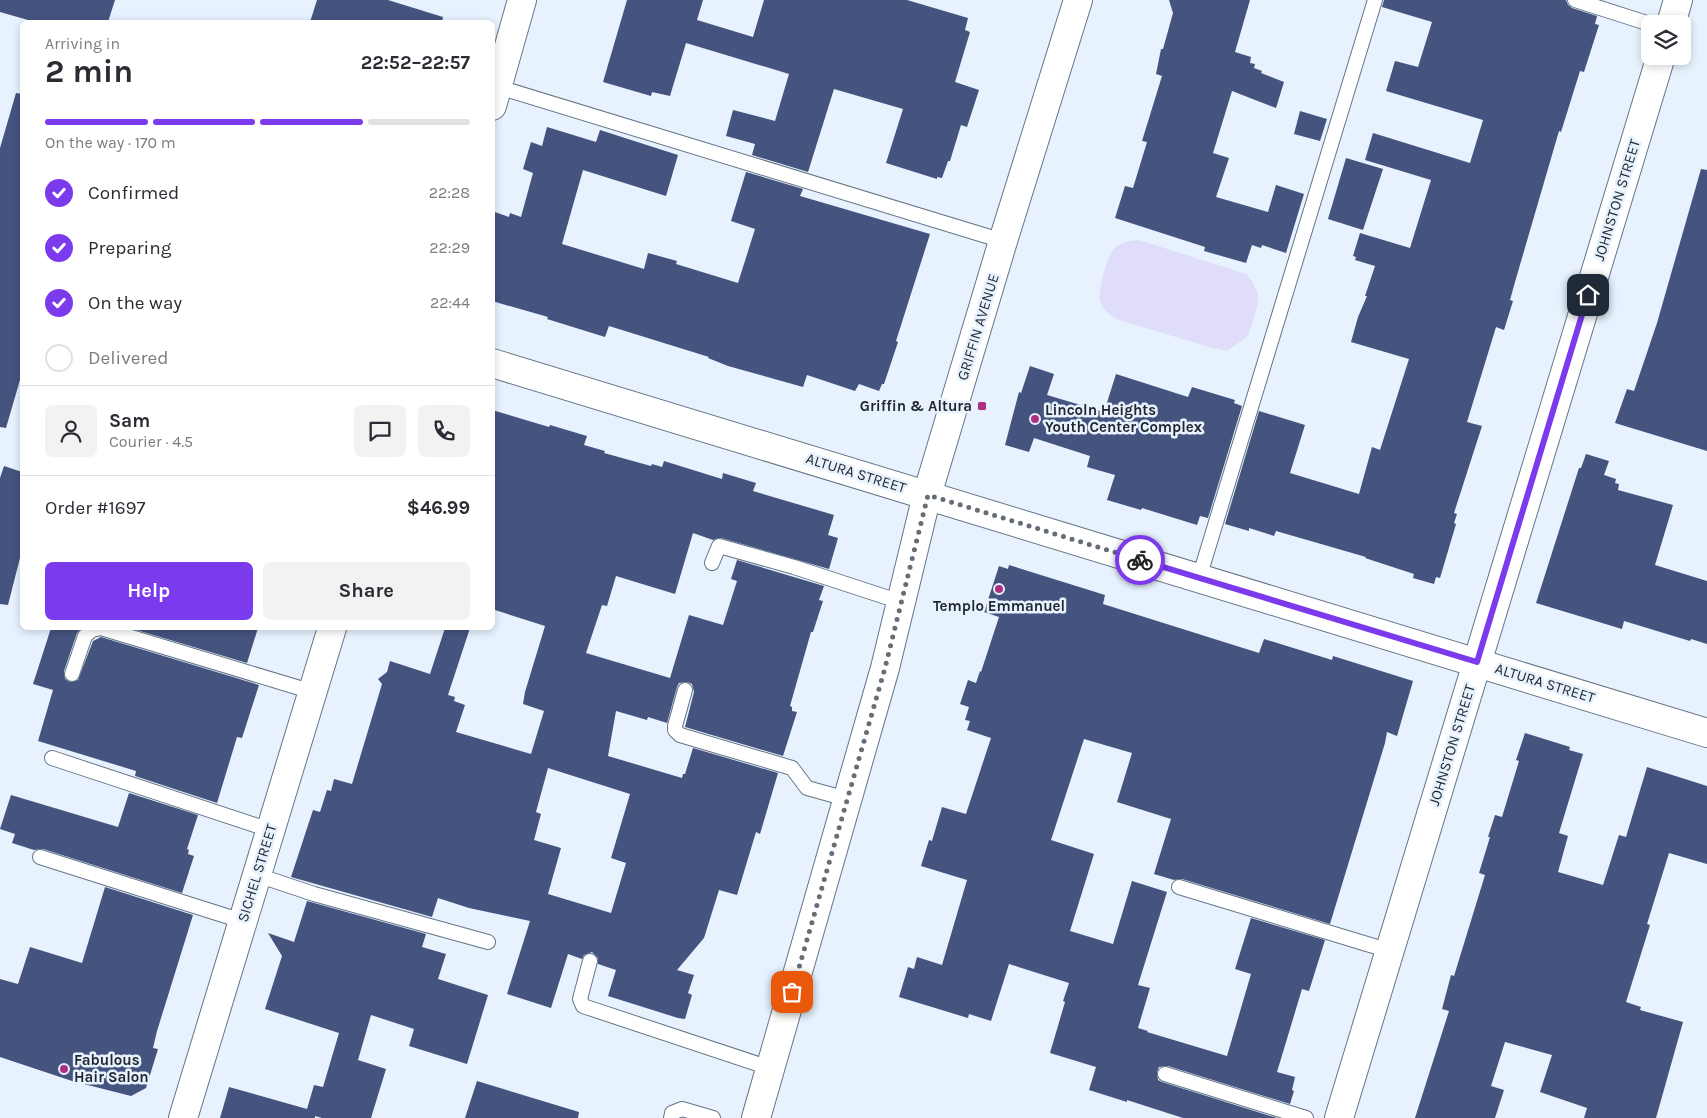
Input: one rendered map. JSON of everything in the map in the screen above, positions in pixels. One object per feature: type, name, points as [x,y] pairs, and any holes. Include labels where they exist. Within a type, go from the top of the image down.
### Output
[{"type":"street","points":[[495,90],[522,0]]},
{"type":"street","name":"GRIFFIN AVENUE","points":[[756,1118],[885,668],[928,495],[1003,241],[1078,0]]},
{"type":"street","points":[[1673,15],[1678,0]]},
{"type":"street","name":"JOHNSTON STREET","points":[[1339,1118],[1658,65]]},
{"type":"street","name":"ALTURA STREET","points":[[495,364],[1707,733]]},
{"type":"street","name":"SICHEL STREET","points":[[183,1118],[331,630]]},
{"type":"lane","points":[[1200,578],[1375,0]]},
{"type":"lane","points":[[1575,0],[1641,21]]},
{"type":"lane","points":[[495,93],[1003,241]]},
{"type":"lane","points":[[712,563],[719,546],[794,567],[901,602]]},
{"type":"lane","points":[[72,674],[85,636],[92,630]]},
{"type":"lane","points":[[108,630],[312,692]]},
{"type":"lane","points":[[685,690],[675,726],[675,730],[680,735],[792,768],[807,788],[847,799]]},
{"type":"lane","points":[[52,758],[270,830]]},
{"type":"lane","points":[[40,857],[242,921]]},
{"type":"lane","points":[[257,875],[314,894],[488,942]]},
{"type":"lane","points":[[1178,888],[1390,951]]},
{"type":"lane","points":[[590,960],[580,998],[583,1006],[770,1068]]},
{"type":"lane","points":[[1165,1074],[1306,1118]]},
{"type":"lane","points":[[671,1118],[672,1113],[682,1109],[713,1118]]},
{"type":"shaded area","points":[[1139,240],[1246,274],[1252,281],[1258,294],[1257,308],[1248,336],[1227,351],[1116,319],[1109,313],[1101,304],[1099,297],[1108,259],[1114,249],[1120,244]]},
{"type":"building","points":[[0,0],[115,0],[109,20],[28,20],[0,12]]},
{"type":"building","points":[[317,0],[388,0],[443,17],[442,20],[311,20]]},
{"type":"building","points":[[627,0],[703,0],[697,20],[753,37],[764,0],[907,0],[968,18],[965,30],[970,32],[955,82],[979,90],[967,127],[961,125],[950,161],[948,161],[942,178],[937,177],[937,179],[886,163],[903,109],[834,89],[808,172],[752,155],[755,144],[726,136],[733,110],[775,121],[789,74],[686,43],[670,96],[652,92],[651,96],[603,82]]},
{"type":"building","points":[[1169,0],[1250,0],[1235,52],[1251,57],[1250,63],[1255,64],[1254,68],[1262,71],[1261,73],[1284,82],[1276,108],[1232,91],[1213,153],[1229,158],[1216,197],[1268,212],[1276,185],[1304,194],[1286,253],[1262,245],[1261,248],[1252,245],[1246,263],[1204,251],[1205,247],[1115,218],[1125,186],[1133,188],[1147,142],[1142,141],[1162,76],[1156,74],[1161,49],[1163,49],[1173,13]]},
{"type":"building","points":[[1384,0],[1566,0],[1572,8],[1597,16],[1595,24],[1599,25],[1584,72],[1580,71],[1561,132],[1559,131],[1510,300],[1513,301],[1504,330],[1496,327],[1467,422],[1482,426],[1454,513],[1457,514],[1454,523],[1456,524],[1440,578],[1436,577],[1434,584],[1413,578],[1414,574],[1366,557],[1276,531],[1274,536],[1249,528],[1249,531],[1225,524],[1259,411],[1305,425],[1290,473],[1359,494],[1372,447],[1380,450],[1409,359],[1351,342],[1375,266],[1355,260],[1356,257],[1353,256],[1360,233],[1410,248],[1431,180],[1365,160],[1373,133],[1470,163],[1483,120],[1386,91],[1395,61],[1418,67],[1432,22],[1382,7]]},
{"type":"building","points":[[16,93],[20,94],[20,380],[6,428],[0,427],[0,148]]},
{"type":"building","points":[[1300,111],[1327,119],[1320,141],[1294,134]]},
{"type":"building","points":[[547,127],[596,142],[600,130],[678,155],[666,196],[583,170],[562,244],[644,269],[648,253],[677,261],[676,264],[738,283],[755,229],[731,221],[746,172],[803,189],[800,196],[930,234],[884,384],[882,384],[879,391],[859,384],[855,391],[807,375],[803,387],[728,366],[709,357],[609,326],[605,337],[547,319],[548,317],[495,302],[495,212],[509,217],[510,213],[521,217],[533,173],[523,169],[531,142],[542,146]]},
{"type":"building","points":[[1346,158],[1383,169],[1363,230],[1328,219]]},
{"type":"building","points":[[1701,169],[1707,170],[1707,451],[1615,423],[1627,389],[1634,391],[1657,323]]},
{"type":"building","points":[[1030,366],[1054,374],[1047,395],[1104,412],[1116,374],[1188,397],[1192,387],[1235,400],[1234,403],[1242,406],[1208,518],[1200,516],[1197,525],[1142,508],[1141,510],[1107,500],[1115,475],[1087,467],[1090,456],[1034,438],[1029,452],[1005,445],[1019,392],[1021,393]]},
{"type":"building","points":[[495,411],[587,436],[584,445],[605,451],[604,453],[651,466],[652,464],[662,467],[664,461],[722,479],[723,473],[756,483],[753,491],[834,515],[828,535],[838,538],[829,569],[721,538],[713,540],[693,533],[675,594],[616,576],[607,606],[602,605],[586,653],[670,678],[689,615],[723,625],[737,581],[731,579],[737,560],[824,586],[819,600],[823,601],[813,632],[811,632],[790,706],[792,711],[797,712],[783,756],[685,727],[694,692],[692,684],[687,682],[679,683],[677,687],[667,723],[648,717],[647,720],[616,711],[608,756],[682,778],[693,748],[778,773],[760,834],[756,832],[737,895],[719,890],[704,938],[677,970],[694,975],[688,993],[692,995],[685,1019],[608,996],[616,970],[598,964],[598,958],[592,952],[584,955],[582,959],[568,954],[551,1008],[507,994],[530,921],[469,908],[438,898],[432,917],[291,877],[313,810],[320,812],[327,790],[331,791],[334,779],[352,784],[382,684],[378,679],[387,672],[390,661],[430,674],[444,630],[469,630],[448,695],[455,697],[454,701],[465,705],[456,732],[531,754],[544,711],[523,704],[545,626],[495,610]],"holes":[[[548,768],[630,794],[611,858],[626,863],[611,913],[548,894],[561,848],[534,840],[541,814],[536,812]]]},
{"type":"building","points":[[1586,454],[1609,461],[1604,475],[1616,479],[1615,483],[1619,484],[1618,490],[1673,505],[1655,565],[1707,581],[1707,644],[1691,639],[1690,641],[1624,621],[1622,629],[1536,603],[1579,468],[1581,468]]},
{"type":"building","points":[[4,466],[20,471],[20,558],[8,605],[0,604],[0,478]]},
{"type":"building","points":[[1009,565],[1105,595],[1103,604],[1259,653],[1264,639],[1332,660],[1333,656],[1413,681],[1397,736],[1387,732],[1330,924],[1182,879],[1174,880],[1154,874],[1171,819],[1117,802],[1132,753],[1084,739],[1051,840],[1094,854],[1070,931],[1113,944],[1132,881],[1167,892],[1138,985],[1150,988],[1138,1028],[1147,1032],[1227,1056],[1251,974],[1235,969],[1251,918],[1325,940],[1309,991],[1302,989],[1277,1072],[1295,1077],[1292,1090],[1294,1091],[1290,1104],[1168,1066],[1159,1067],[1157,1072],[1158,1080],[1162,1082],[1277,1118],[1183,1118],[1089,1090],[1096,1067],[1050,1053],[1069,983],[1009,964],[991,1021],[969,1014],[968,1018],[899,997],[908,967],[914,969],[917,957],[942,965],[967,880],[921,866],[929,840],[932,841],[942,807],[966,814],[991,738],[967,730],[970,721],[965,720],[969,707],[960,704],[968,680],[976,683],[981,672],[999,617],[984,612],[999,566],[1008,569]]},
{"type":"building","points":[[50,630],[79,630],[64,671],[65,679],[70,682],[78,680],[93,641],[101,637],[259,685],[242,738],[237,737],[217,803],[135,776],[136,771],[38,741],[53,690],[33,684]]},
{"type":"building","points":[[137,630],[257,630],[247,663]]},
{"type":"building","points":[[1525,733],[1570,747],[1569,750],[1583,754],[1559,833],[1568,836],[1558,872],[1603,885],[1619,835],[1626,837],[1647,767],[1707,786],[1707,864],[1669,853],[1647,924],[1650,925],[1626,1002],[1641,1007],[1640,1010],[1683,1022],[1656,1118],[1584,1118],[1587,1108],[1540,1092],[1552,1055],[1505,1042],[1491,1086],[1504,1090],[1495,1118],[1415,1118],[1449,1011],[1442,1009],[1451,975],[1454,976],[1485,875],[1479,873],[1490,837],[1488,837],[1495,815],[1502,817],[1519,761],[1516,760]]},
{"type":"building","points":[[129,793],[198,815],[187,849],[189,850],[188,854],[194,856],[182,893],[43,849],[34,850],[12,843],[15,834],[0,829],[11,795],[118,827]]},
{"type":"building","points":[[105,887],[193,915],[157,1031],[153,1048],[158,1049],[146,1088],[131,1096],[72,1081],[0,1057],[0,979],[18,984],[30,947],[82,963]]},
{"type":"building","points":[[307,901],[426,934],[422,947],[446,954],[438,979],[488,995],[467,1064],[409,1046],[414,1029],[371,1015],[358,1060],[386,1069],[371,1118],[322,1118],[315,1116],[315,1118],[220,1118],[229,1087],[307,1109],[314,1085],[323,1087],[339,1033],[265,1009],[282,956],[268,933],[294,942]]},
{"type":"building","points":[[477,1081],[579,1112],[578,1118],[465,1118]]},
{"type":"way so far","points":[[792,992],[885,668],[928,495],[1140,560]]},
{"type":"place","name":"Griffin & Altura","points":[[982,406]]},
{"type":"place","name":"Lincoln Heights Youth Center Complex","points":[[1035,419]]},
{"type":"place","name":"Templo Emmanuel","points":[[999,589]]},
{"type":"place","name":"Fabulous Hair Salon","points":[[64,1069]]},
{"type":"route","points":[[1140,560],[1477,662],[1588,295]]}]
